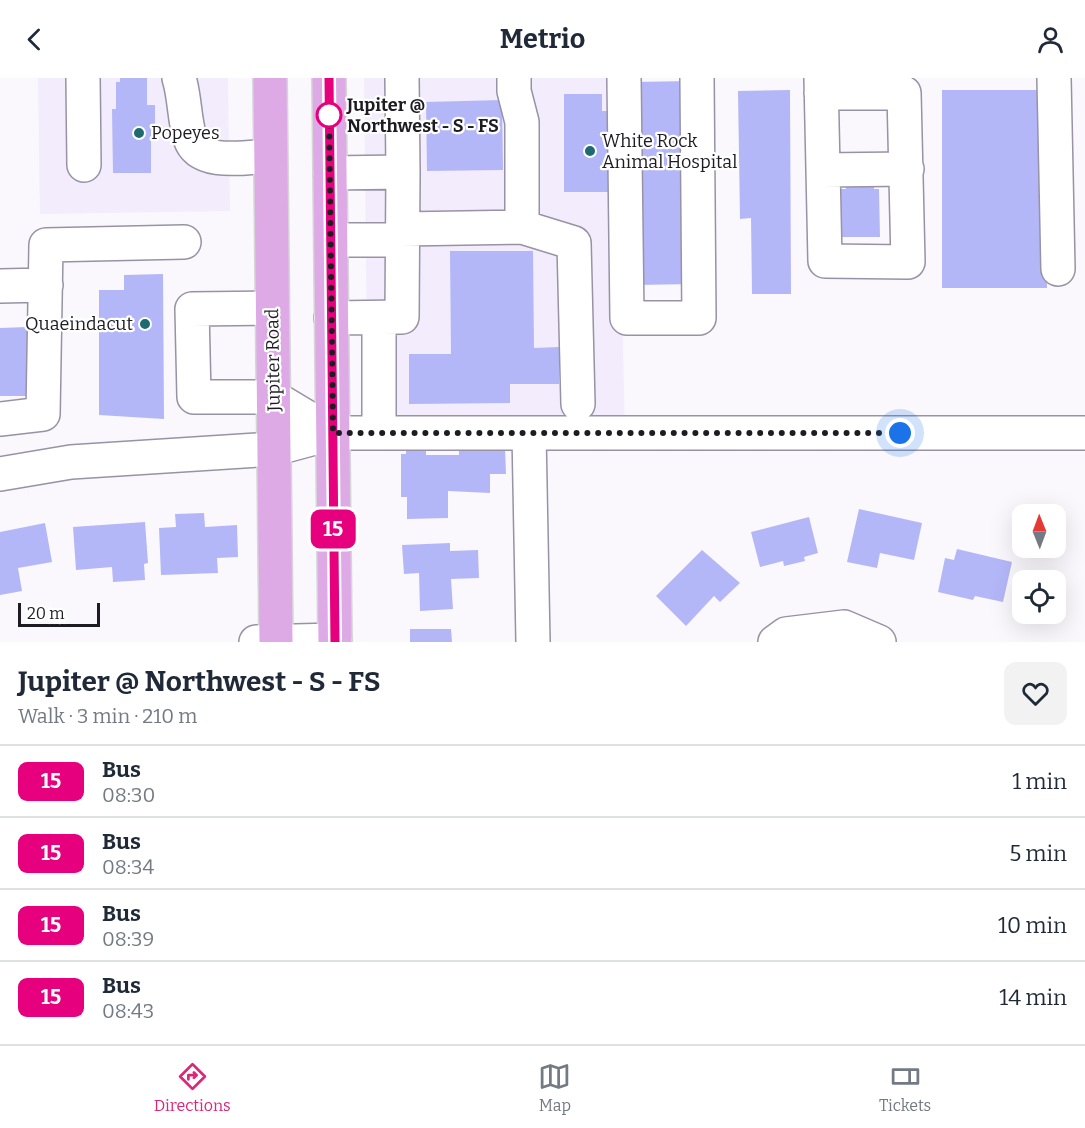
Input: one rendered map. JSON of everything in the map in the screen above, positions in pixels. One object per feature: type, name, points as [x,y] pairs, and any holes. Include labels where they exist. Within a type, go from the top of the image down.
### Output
[{"type":"main road","name":"Jupiter Road","points":[[270,78],[274,449],[270,642]]},
{"type":"main road","points":[[329,78],[335,641]]},
{"type":"street","points":[[83,78],[84,165]]},
{"type":"street","points":[[179,78],[190,140],[199,152],[212,158],[270,156]]},
{"type":"street","points":[[331,318],[402,317],[402,78]]},
{"type":"street","points":[[514,78],[514,91],[522,122],[522,227]]},
{"type":"street","points":[[624,78],[627,318],[699,318],[697,78]]},
{"type":"street","points":[[1054,78],[1058,269]]},
{"type":"street","points":[[821,86],[904,93],[907,169],[908,262],[825,261],[821,86]]},
{"type":"street","points":[[823,170],[907,169]]},
{"type":"street","points":[[330,173],[403,172]]},
{"type":"street","points":[[332,240],[522,227],[574,243],[578,404]]},
{"type":"street","points":[[0,419],[43,414],[46,245],[184,242]]},
{"type":"street","points":[[0,286],[46,285]]},
{"type":"street","points":[[272,308],[192,309],[194,397],[273,397],[333,433]]},
{"type":"street","points":[[379,318],[379,433]]},
{"type":"street","points":[[0,474],[71,462],[274,449],[333,433],[1085,433]]},
{"type":"street","points":[[529,433],[533,642]]},
{"type":"street","points":[[775,642],[786,634],[844,627],[879,642]]},
{"type":"street","points":[[270,642],[335,641]]},
{"type":"shaded area","points":[[38,78],[228,78],[230,211],[40,214]]},
{"type":"shaded area","points":[[364,78],[618,78],[625,442],[368,443]]},
{"type":"building","points":[[120,78],[147,78],[147,105],[155,105],[155,131],[151,131],[151,173],[113,173],[112,109],[116,109],[116,82],[120,82]]},
{"type":"building","points":[[692,81],[695,284],[635,285],[632,82]]},
{"type":"building","points":[[790,90],[791,294],[752,294],[751,218],[740,219],[738,91]]},
{"type":"building","points":[[942,90],[1047,90],[1047,288],[942,288]]},
{"type":"building","name":"White Rock Animal Hospital","points":[[564,94],[602,94],[602,111],[615,111],[616,192],[564,192]]},
{"type":"building","points":[[502,100],[503,170],[427,171],[426,102]]},
{"type":"building","points":[[874,183],[874,189],[879,189],[880,237],[835,237],[840,217],[840,189],[846,189],[846,184]]},
{"type":"building","points":[[450,251],[533,251],[534,348],[559,347],[559,384],[510,384],[510,403],[409,404],[409,354],[451,354]]},
{"type":"building","points":[[163,274],[164,419],[99,415],[99,290],[124,290],[124,275]]},
{"type":"building","points":[[27,327],[28,396],[0,396],[0,328]]},
{"type":"building","points":[[426,448],[426,455],[459,455],[459,449],[505,448],[506,474],[490,474],[490,493],[448,491],[448,518],[407,519],[407,497],[401,497],[401,454],[406,454],[406,449]]},
{"type":"building","points":[[859,509],[922,523],[914,560],[880,553],[877,568],[847,562]]},
{"type":"building","points":[[204,513],[205,527],[237,525],[238,557],[217,558],[218,573],[161,575],[159,528],[176,527],[175,514]]},
{"type":"building","points":[[809,517],[818,553],[804,557],[805,561],[784,566],[783,561],[760,567],[751,532]]},
{"type":"building","points":[[145,522],[148,563],[144,564],[145,580],[113,582],[112,567],[76,570],[73,527]]},
{"type":"building","points":[[45,523],[52,562],[18,568],[22,591],[0,595],[0,532]]},
{"type":"building","points":[[450,543],[450,551],[478,550],[479,578],[451,579],[453,609],[420,611],[419,573],[404,574],[402,545]]},
{"type":"building","points":[[957,549],[1012,562],[1003,602],[975,596],[973,600],[938,592],[945,558],[954,560]]},
{"type":"building","points":[[702,550],[740,583],[720,602],[714,596],[686,626],[656,596]]},
{"type":"building","points":[[410,629],[451,629],[452,642],[410,642]]},
{"type":"bus line","name":"15","points":[[329,78],[335,642]]},
{"type":"place","name":"Jupiter @ Northwest - S - FS","points":[[329,115]]},
{"type":"place","name":"Popeyes","points":[[139,133]]},
{"type":"place","name":"White Rock Animal Hospital","points":[[590,151]]},
{"type":"place","name":"Quaeindacut","points":[[145,324]]},
{"type":"route","points":[[329,115],[333,433],[900,433]]}]
